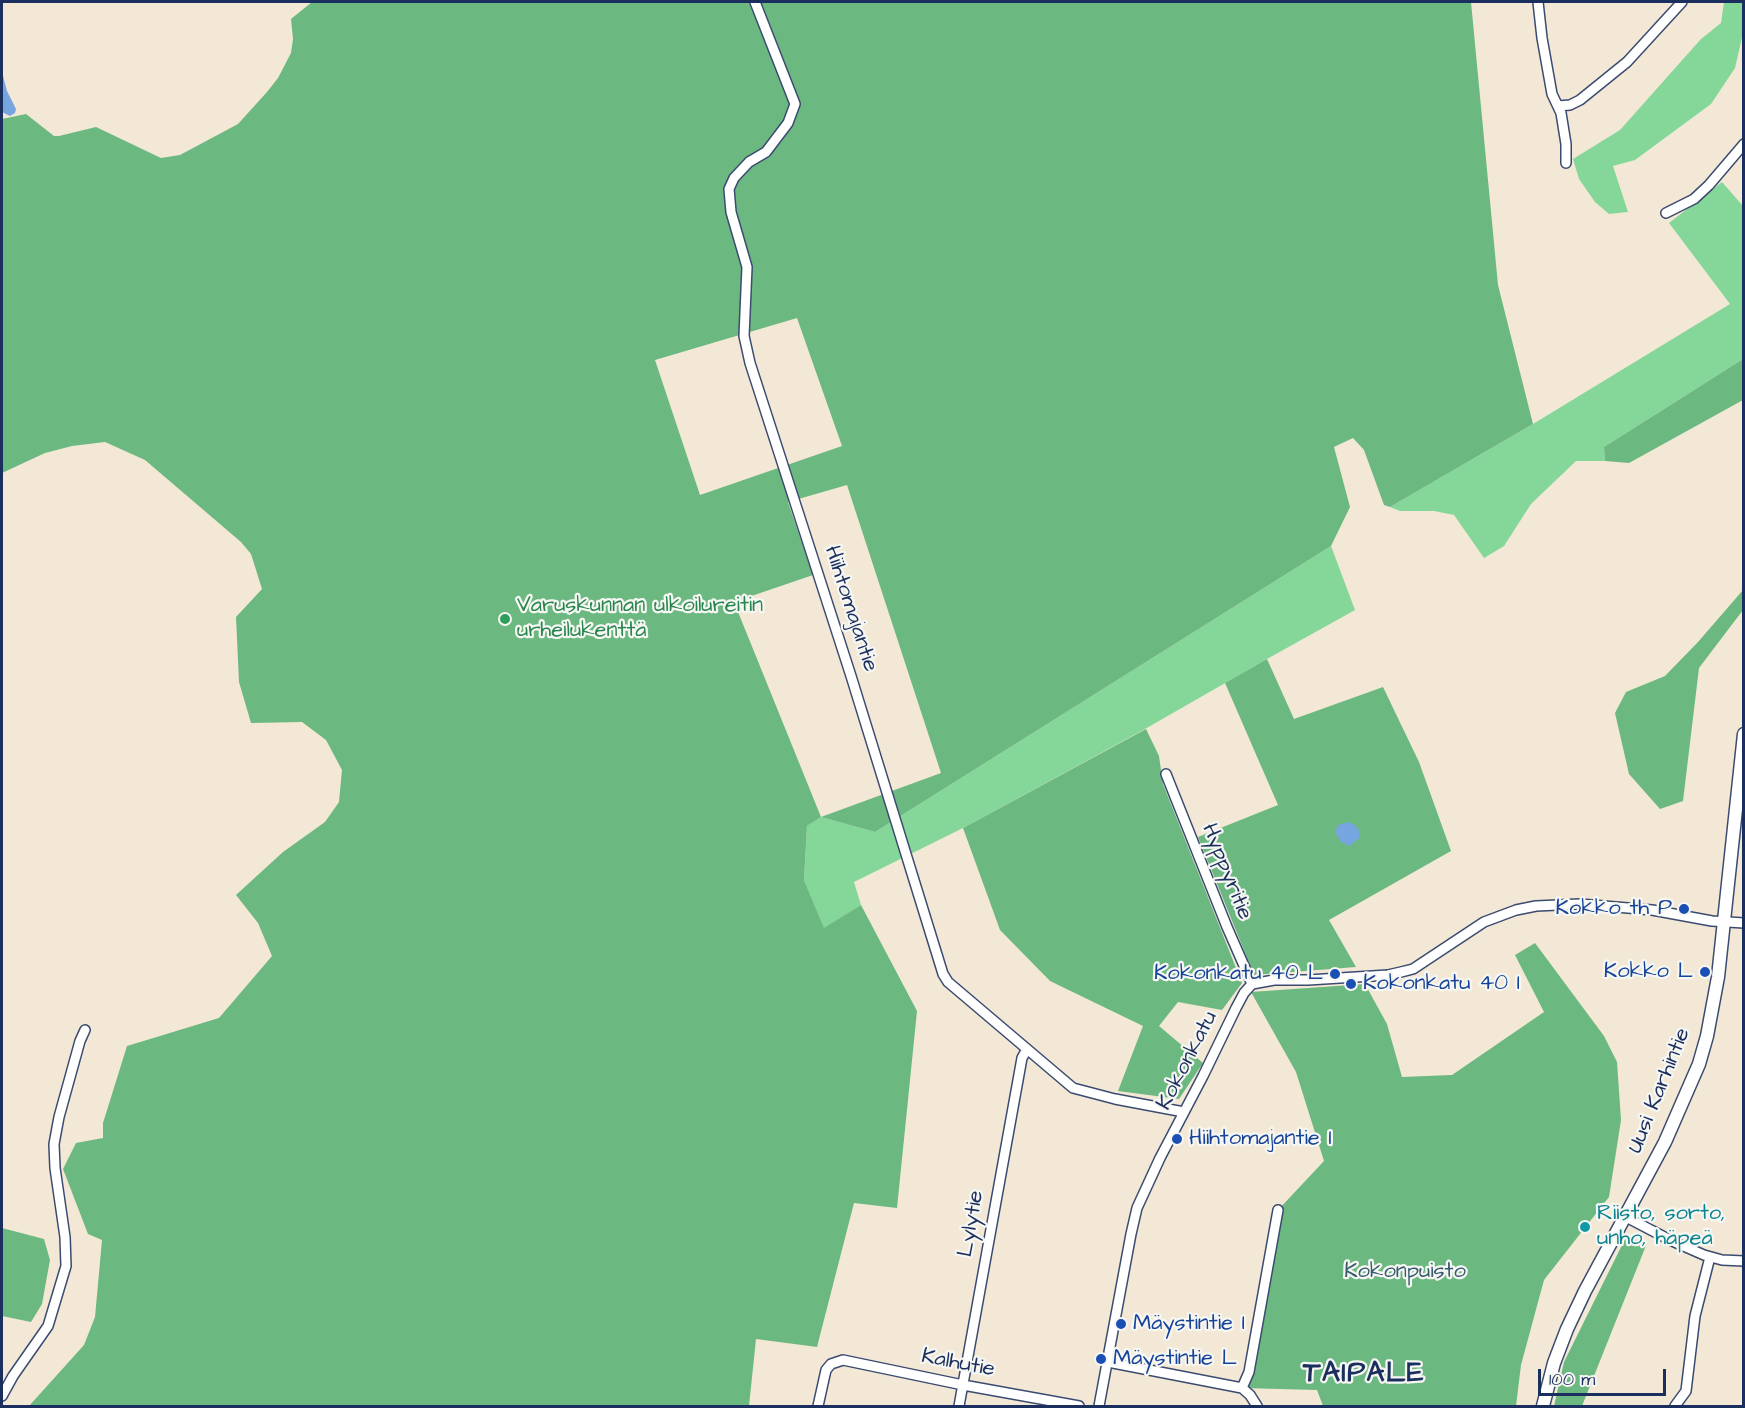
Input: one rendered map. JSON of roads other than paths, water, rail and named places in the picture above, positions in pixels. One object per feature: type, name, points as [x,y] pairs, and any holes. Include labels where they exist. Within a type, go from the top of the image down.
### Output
[{"type":"street","name":"Hiihtomajantie","points":[[755,2],[795,104],[788,123],[766,152],[749,162],[734,178],[729,189],[731,212],[747,267],[744,336],[750,363],[851,676],[943,974],[948,982],[1073,1088],[1114,1099],[1184,1112]]},
{"type":"street","points":[[1538,2],[1551,94],[1558,106],[1566,144],[1566,163]]},
{"type":"street","points":[[1558,106],[1570,105],[1599,86],[1628,62],[1682,2]]},
{"type":"street","points":[[1666,213],[1694,199],[1709,185],[1743,144]]},
{"type":"street","name":"Uusi Karhintie","points":[[1543,1407],[1554,1363],[1567,1329],[1665,1142],[1699,1064],[1713,1007],[1743,734]]},
{"type":"street","name":"Hyppyritie","points":[[1166,774],[1252,984]]},
{"type":"street","points":[[1252,984],[1274,980],[1388,975],[1413,969],[1484,922],[1508,912],[1536,906],[1590,905],[1652,910],[1712,921],[1743,923]]},
{"type":"street","name":"Kokonkatu","points":[[1099,1407],[1137,1208],[1236,1008],[1252,984]]},
{"type":"street","points":[[2,1396],[48,1326],[66,1266],[65,1237],[54,1168],[54,1143],[59,1117],[86,1030]]},
{"type":"street","name":"Lylytie","points":[[959,1407],[1022,1058],[1027,1049]]},
{"type":"street","points":[[1242,1388],[1249,1372],[1278,1210]]},
{"type":"street","points":[[1626,1217],[1672,1241],[1710,1257],[1743,1261]]},
{"type":"street","points":[[1675,1407],[1686,1391],[1695,1316],[1710,1257]]},
{"type":"street","name":"Kalhutie","points":[[818,1407],[826,1370],[831,1364],[843,1359],[1079,1407]]},
{"type":"street","points":[[1108,1362],[1242,1388],[1250,1395],[1257,1407]]},
{"type":"water","points":[[2,72],[7,91],[16,109],[15,113],[10,116],[2,112]]},
{"type":"water","points":[[1349,822],[1359,831],[1359,838],[1350,846],[1341,842],[1335,832],[1338,825]]},
{"type":"place","name":"Varuskunnan ulkoilureitin urheilukenttä","points":[[505,619]]},
{"type":"place","name":"Kokko th P","points":[[1684,909]]},
{"type":"place","name":"Kokko L","points":[[1705,972]]},
{"type":"place","name":"Kokonkatu 40 L","points":[[1335,974]]},
{"type":"place","name":"Kokonkatu 40 I","points":[[1351,984]]},
{"type":"place","name":"Hiihtomajantie I","points":[[1177,1139]]},
{"type":"place","name":"Riisto, sorto, unho, häpeä","points":[[1585,1227]]},
{"type":"place","name":"Mäystintie I","points":[[1121,1324]]},
{"type":"place","name":"Mäystintie L","points":[[1101,1359]]},
{"type":"district","name":"TAIPALE","points":[[1364,1375]]},
{"type":"park label","name":"Kokonpuisto","points":[[1405,1272]]}]
